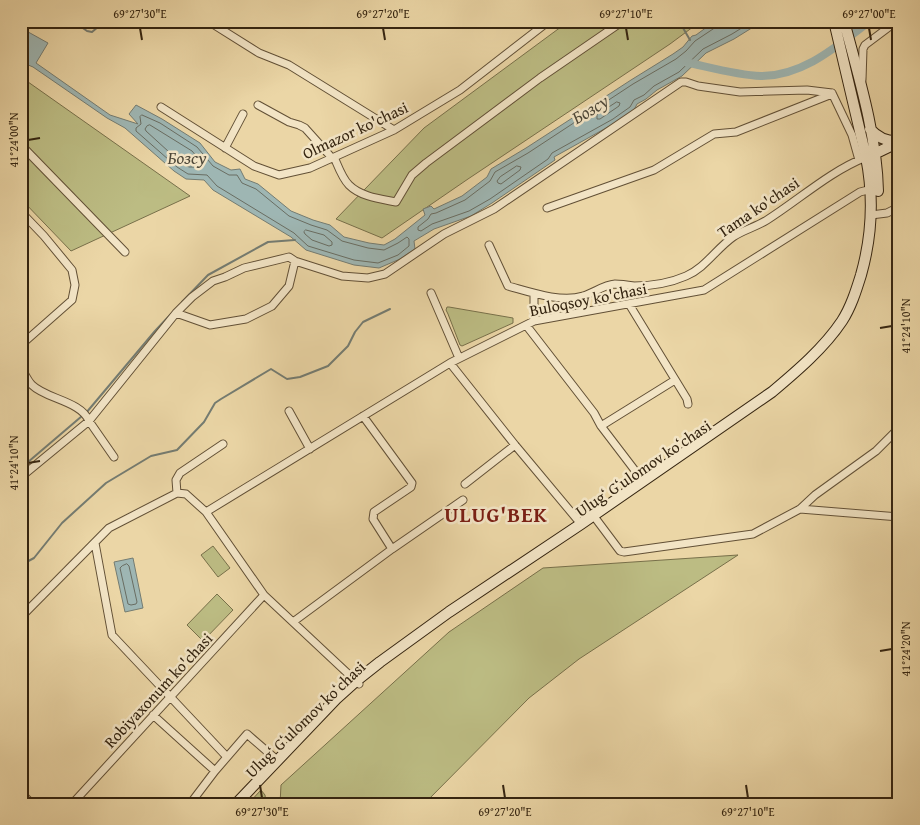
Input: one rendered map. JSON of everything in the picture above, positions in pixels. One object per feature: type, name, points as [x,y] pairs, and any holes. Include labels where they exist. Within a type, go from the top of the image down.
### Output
[{"type":"main road","points":[[834,21],[849,58]]},
{"type":"main road","points":[[844,21],[849,58]]},
{"type":"main road","name":"Ulugʻ Gʻulomov koʻchasi","points":[[849,58],[862,90],[870,128],[867,157]]},
{"type":"main road","name":"Ulugʻ Gʻulomov koʻchasi","points":[[236,804],[336,699],[358,682],[452,615],[748,415],[787,384],[824,350],[845,323],[858,299],[870,257],[874,215],[874,189],[849,58]]},
{"type":"main road","points":[[870,128],[884,140],[899,142]]},
{"type":"main road","points":[[867,157],[899,142]]},
{"type":"main road","name":"Ulugʻ Gʻulomov koʻchasi","points":[[241,804],[358,682],[380,662],[449,612],[581,524],[772,392],[797,370],[821,347],[842,321],[858,285],[874,215]]},
{"type":"street","points":[[208,21],[259,53],[289,65],[394,130]]},
{"type":"street","name":"Olmazor ko'chasi","points":[[161,107],[254,166],[279,175],[310,168],[394,130],[460,90],[549,21]]},
{"type":"street","points":[[258,105],[288,122],[305,128],[333,158],[348,185],[358,192],[373,198],[396,202],[412,175],[426,163],[540,78],[622,21]]},
{"type":"street","points":[[862,90],[863,49],[865,45],[897,21]]},
{"type":"street","points":[[21,477],[88,419],[176,313],[192,297],[213,281],[244,268],[289,257],[295,261],[342,276],[368,278],[385,274],[444,234],[494,209],[681,82],[740,92],[807,90],[832,93]]},
{"type":"street","points":[[832,93],[852,135],[867,157]]},
{"type":"street","points":[[547,208],[654,170],[714,134],[736,132],[832,93]]},
{"type":"street","points":[[225,148],[243,114]]},
{"type":"street","points":[[21,145],[125,252]]},
{"type":"street","name":"Tama ko'chasi","points":[[488,245],[508,286],[534,294],[574,298],[584,296],[604,286],[616,284],[634,286],[666,283],[686,276],[700,268],[732,237],[765,221],[818,183],[867,157]]},
{"type":"street","name":"Buloqsoy ko'chasi","points":[[206,512],[450,363],[534,321],[704,290],[860,192],[874,189]]},
{"type":"street","points":[[874,215],[887,213],[899,207]]},
{"type":"street","points":[[21,212],[72,270],[75,285],[72,300],[21,345]]},
{"type":"street","points":[[176,313],[210,325],[246,319],[272,306],[289,286],[295,261]]},
{"type":"street","points":[[431,293],[459,358]]},
{"type":"street","points":[[534,294],[534,321]]},
{"type":"street","points":[[629,304],[688,404]]},
{"type":"street","points":[[526,325],[594,413],[601,426],[643,481]]},
{"type":"street","points":[[450,363],[581,524]]},
{"type":"street","points":[[21,367],[32,385],[78,408],[88,419],[114,457]]},
{"type":"street","points":[[601,426],[675,380]]},
{"type":"street","points":[[289,411],[310,449]]},
{"type":"street","points":[[363,416],[412,483],[412,487],[374,512],[373,515],[392,549]]},
{"type":"street","points":[[596,519],[620,551],[624,552],[753,534],[800,509],[815,495],[876,451],[899,428]]},
{"type":"street","points":[[177,493],[176,480],[180,473],[223,444]]},
{"type":"street","points":[[465,484],[515,445]]},
{"type":"street","points":[[21,617],[109,528],[177,493],[186,494],[206,512],[264,596],[358,682]]},
{"type":"street","points":[[293,622],[392,549],[463,500]]},
{"type":"street","points":[[800,509],[899,517]]},
{"type":"street","points":[[95,543],[112,635],[227,757]]},
{"type":"street","name":"Robiyaxonum ko'chasi","points":[[72,804],[264,596]]},
{"type":"street","points":[[153,715],[215,771]]},
{"type":"street","points":[[198,804],[193,800],[247,734],[277,760]]},
{"type":"street","points":[[21,793],[32,804]]},
{"type":"green space","points":[[569,21],[701,21],[670,44],[382,238],[336,219],[424,128]]},
{"type":"green space","points":[[21,77],[190,196],[71,251],[21,199]]},
{"type":"green space","points":[[447,307],[513,318],[513,323],[462,346],[446,310]]},
{"type":"green space","points":[[213,546],[230,568],[218,577],[201,555]]},
{"type":"green space","points":[[738,555],[579,659],[529,698],[424,804],[280,804],[281,785],[449,632],[543,568]]},
{"type":"green space","points":[[217,594],[233,610],[203,641],[187,625]]},
{"type":"green space","points":[[261,790],[265,795],[266,804],[248,804]]},
{"type":"water","name":"Бозсу","points":[[715,21],[763,21],[706,53],[682,76],[637,104],[634,110],[615,123],[554,157],[555,160],[492,203],[471,216],[434,229],[414,241],[415,249],[400,259],[379,268],[354,265],[306,250],[291,237],[213,190],[204,180],[186,179],[174,171],[125,128],[107,118],[33,67],[21,62],[21,28],[48,43],[36,63],[110,115],[138,124],[129,114],[136,105],[200,143],[215,162],[231,170],[240,169],[245,179],[258,184],[291,211],[330,225],[344,237],[384,245],[395,239],[425,215],[423,209],[431,206],[434,209],[462,196],[487,177],[491,169],[673,54],[683,47],[692,36]]},
{"type":"water","points":[[133,558],[143,608],[125,612],[114,562]]},
{"type":"waterway","points":[[73,21],[87,31],[92,32],[105,21]]},
{"type":"waterway","points":[[679,21],[690,40]]},
{"type":"waterway","points":[[685,62],[742,74],[777,75],[792,71],[820,58],[870,21]]},
{"type":"waterway","points":[[182,302],[208,275],[268,242],[295,240]]},
{"type":"waterway","points":[[21,565],[34,558],[62,523],[106,483],[151,456],[177,450],[204,422],[215,403],[271,369],[287,379],[300,377],[328,366],[348,346],[363,322],[390,309]]},
{"type":"waterway","points":[[86,413],[171,314]]},
{"type":"waterway","points":[[21,468],[82,416]]},
{"type":"district","name":"ULUG'BEK","points":[[496,514]]}]
